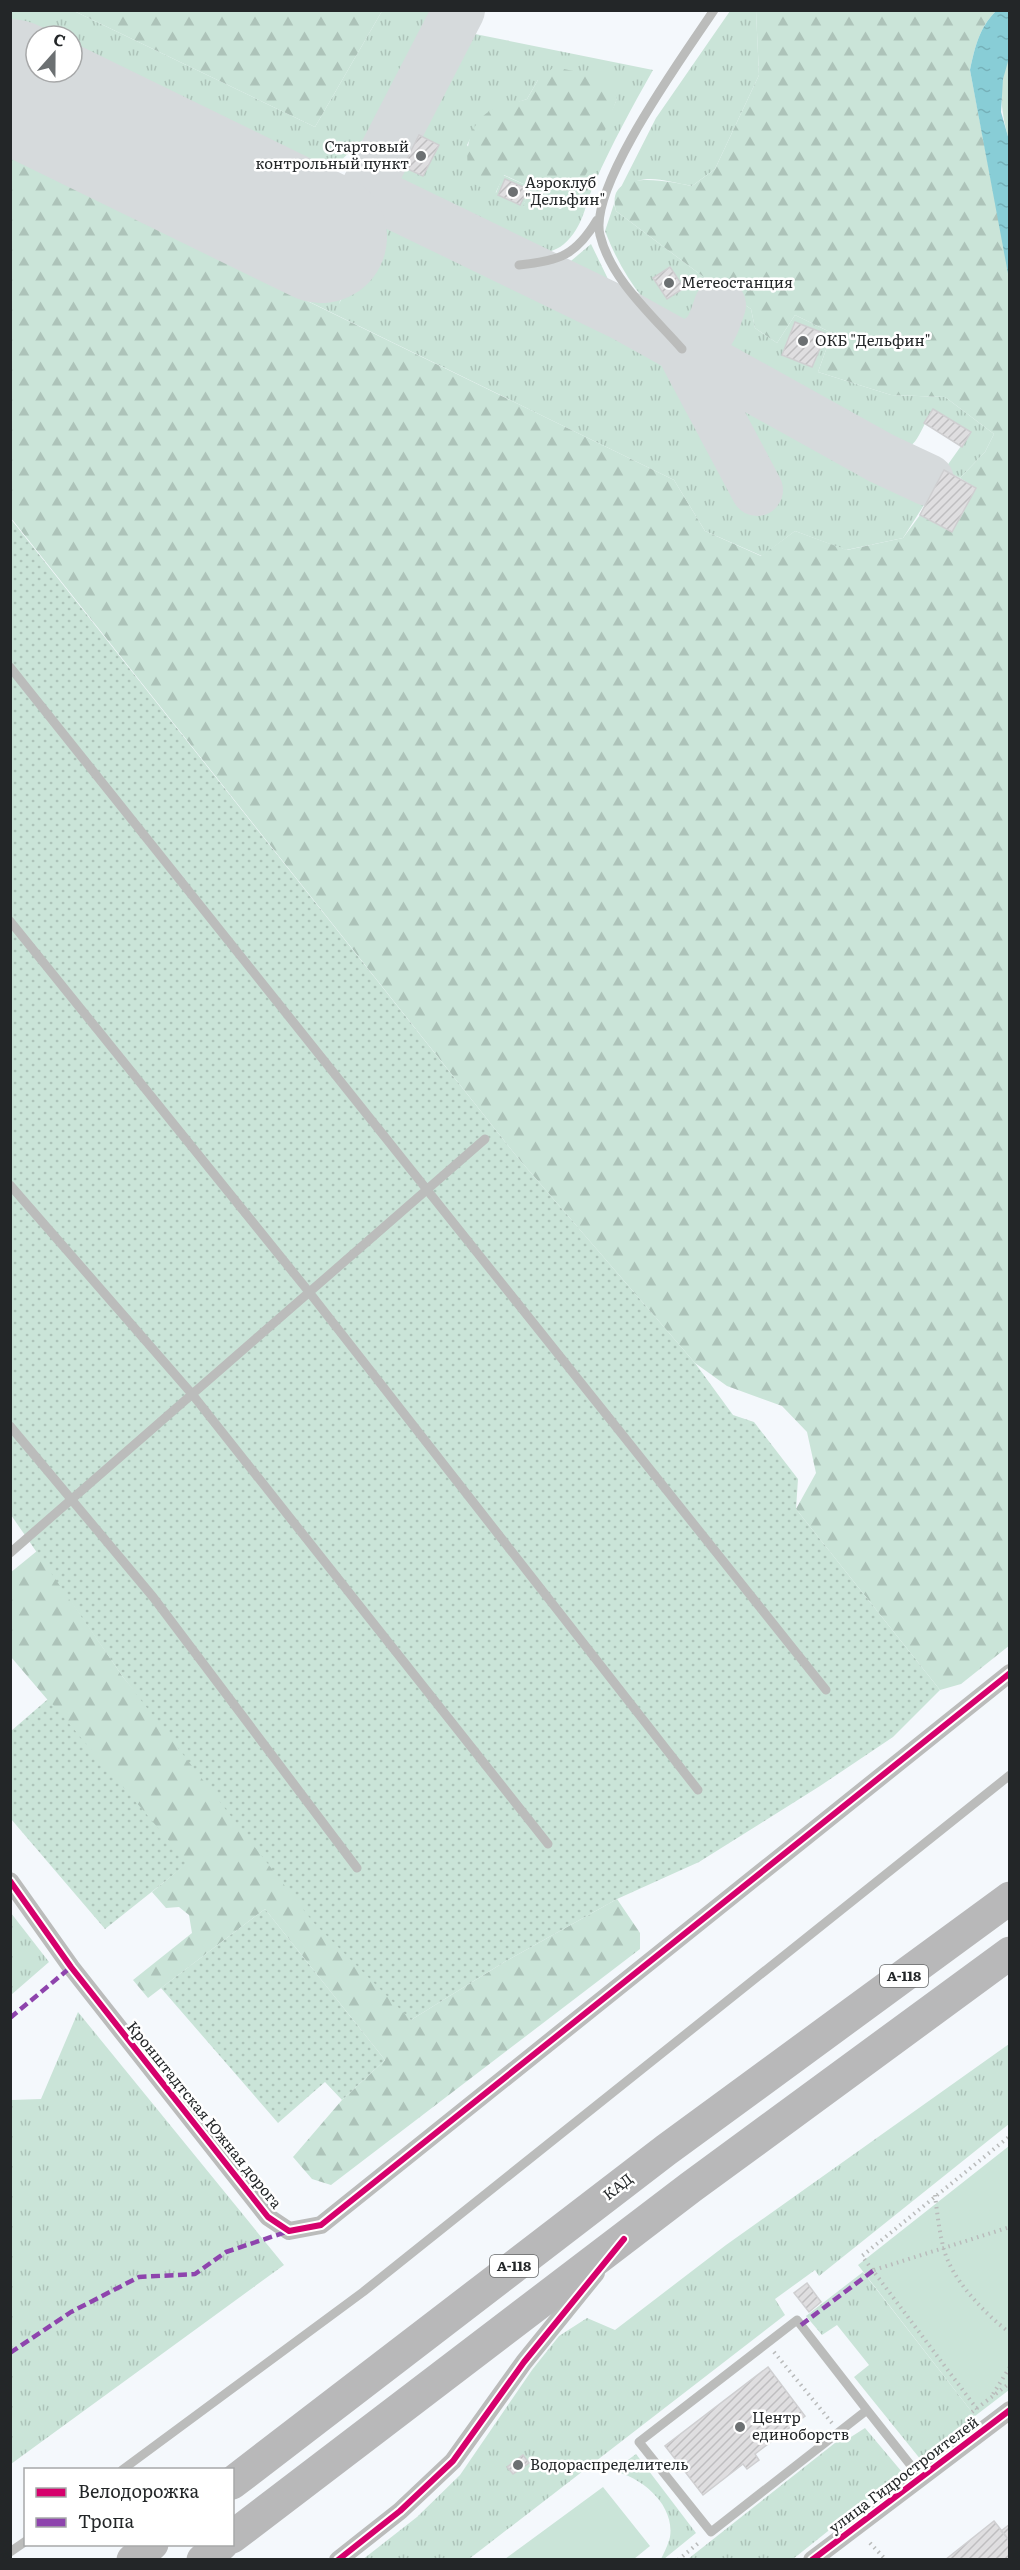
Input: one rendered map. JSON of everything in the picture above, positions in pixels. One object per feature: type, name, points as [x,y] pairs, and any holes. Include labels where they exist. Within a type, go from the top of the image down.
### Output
[{"type":"highway","name":"КАД","points":[[234,2481],[666,2150],[1010,1898]]},
{"type":"highway","name":"А-118","points":[[234,2535],[624,2239],[1010,1953]]},
{"type":"highway","points":[[133,2559],[149,2546]]},
{"type":"highway","points":[[203,2559],[219,2546]]},
{"type":"street","name":"Кронштадтская Южная дорога","points":[[10,1881],[71,1967],[268,2217],[289,2231],[321,2225],[1010,1673]]},
{"type":"street","points":[[338,2559],[400,2511],[453,2462],[524,2362],[624,2239]]},
{"type":"street","name":"улица Гидростроителей","points":[[823,2556],[920,2477],[1010,2410]]},
{"type":"lane","points":[[519,265],[564,257],[584,242],[597,220],[603,200],[620,163],[656,96],[714,10]]},
{"type":"lane","points":[[597,220],[600,238],[621,279],[682,349]]},
{"type":"lane","points":[[10,667],[826,1690]]},
{"type":"lane","points":[[10,921],[309,1292],[698,1790]]},
{"type":"lane","points":[[10,1553],[485,1139]]},
{"type":"lane","points":[[10,1185],[192,1394],[548,1844]]},
{"type":"lane","points":[[10,1426],[70,1501],[153,1597],[357,1868]]},
{"type":"lane","points":[[123,2468],[363,2292],[1010,1775]]},
{"type":"lane","points":[[867,2410],[711,2532],[639,2442],[797,2320],[920,2477]]},
{"type":"lane","points":[[10,2552],[24,2542]]},
{"type":"path","points":[[977,2409],[862,2256],[934,2195],[1010,2136]]},
{"type":"path","points":[[934,2195],[943,2248],[967,2292],[1010,2333]]},
{"type":"path","points":[[874,2270],[1010,2227]]},
{"type":"path","points":[[767,2343],[839,2432]]},
{"type":"path","points":[[991,2397],[1010,2367]]},
{"type":"path","points":[[972,2412],[1010,2383]]},
{"type":"path","points":[[678,2559],[711,2532]]},
{"type":"path","points":[[870,2543],[886,2559]]},
{"type":"green space","points":[[382,10],[315,127],[74,11]]},
{"type":"green space","points":[[10,11],[74,11],[315,127],[382,11],[430,11],[409,70],[376,125],[339,162],[314,167],[296,166],[84,63],[84,24],[24,24],[24,34],[11,28]]},
{"type":"green space","points":[[730,11],[756,11],[759,75],[715,169],[692,186],[647,179],[620,189],[656,118]]},
{"type":"green space","points":[[756,11],[996,11],[982,31],[970,70],[1010,279],[1010,1645],[961,1684],[940,1690],[796,1509],[816,1473],[807,1432],[782,1406],[727,1386],[695,1363],[518,1158],[11,518],[10,156],[674,480],[705,531],[761,556],[795,531],[847,550],[903,538],[920,515],[952,532],[976,488],[960,478],[985,452],[994,434],[945,397],[891,395],[818,372],[832,333],[795,315],[777,343],[755,328],[751,309],[705,278],[616,211],[615,197],[620,188],[629,182],[656,180],[692,186],[715,169],[759,75]]},
{"type":"green space","points":[[475,34],[653,70],[608,154],[576,230],[564,244],[546,253],[525,254],[413,200],[405,193],[398,180],[403,167],[423,176],[438,145],[419,135]],"holes":[[[538,80],[617,99],[577,188],[561,209],[523,206],[530,187],[503,175],[496,193],[467,145],[485,117],[497,109],[527,99]]]},
{"type":"green space","points":[[1009,58],[1009,140],[1004,119],[1002,88]]},
{"type":"green space","points":[[554,67],[603,77],[612,85],[617,99],[583,180],[562,207],[548,216],[523,206],[530,187],[504,175],[495,194],[472,183],[467,163],[469,141],[478,122],[499,106],[527,99],[538,80]]},
{"type":"green space","points":[[10,138],[341,298],[339,304],[384,208],[532,278],[627,328],[703,373],[931,494],[903,538],[846,550],[795,531],[762,556],[705,531],[674,480],[11,156]]},
{"type":"green space","points":[[614,204],[616,211],[705,278],[751,309],[755,328],[777,343],[795,315],[832,333],[818,372],[891,395],[945,397],[994,434],[985,452],[960,478],[944,470],[971,432],[933,409],[919,435],[910,446],[882,452],[713,358],[669,325],[633,285],[618,260],[605,231]]},
{"type":"green space","points":[[591,244],[608,279],[635,313],[552,269],[565,266]]},
{"type":"green space","points":[[10,518],[518,1158],[695,1363],[733,1415],[754,1422],[798,1479],[796,1509],[940,1690],[893,1737],[699,1862],[617,1899],[506,1961],[411,2020],[313,1922],[123,1677],[11,1515]]},
{"type":"green space","points":[[37,1551],[123,1677],[411,2020],[506,1961],[617,1899],[640,1933],[640,1949],[331,2185],[312,2179],[293,2157],[342,2100],[385,2060],[265,1909],[148,1998],[133,1980],[192,1933],[189,1915],[179,1907],[166,1908],[152,1892],[187,1863],[11,1657],[10,1573]]},
{"type":"green space","points":[[48,1699],[188,1863],[105,1929],[11,1819],[11,1731]]},
{"type":"green space","points":[[265,1909],[385,2060],[342,2100],[325,2082],[278,2123],[161,1988]]},
{"type":"green space","points":[[11,1913],[49,1962],[10,1995]]},
{"type":"green space","points":[[78,2012],[284,2265],[11,2464],[11,2100],[41,2099]]},
{"type":"green space","points":[[1009,2044],[1009,2124],[819,2276],[815,2270],[775,2299],[785,2315],[469,2559],[362,2560],[417,2517],[460,2475],[532,2370],[559,2336],[587,2318],[615,2330],[726,2245]]},
{"type":"green space","points":[[1009,2146],[1009,2390],[975,2416],[858,2265]]},
{"type":"green space","points":[[863,2272],[975,2416],[921,2460],[854,2377],[869,2365],[837,2325],[822,2335],[806,2316]]},
{"type":"green space","points":[[865,2428],[902,2472],[793,2559],[688,2559],[840,2439],[843,2442]]},
{"type":"green space","points":[[636,2454],[696,2533],[664,2559],[661,2559],[670,2537],[670,2525],[662,2504],[654,2494],[635,2479],[613,2471]]},
{"type":"green space","points":[[603,2487],[650,2546],[634,2559],[505,2559]]},
{"type":"water","points":[[996,11],[1010,11],[1009,58],[1003,79],[1001,112],[1009,140],[1009,279],[970,70],[982,31]]},
{"type":"building","name":"Стартовый контрольный пункт","points":[[419,135],[439,145],[423,176],[403,167]]},
{"type":"building","name":"Аэроклуб \"Дельфин\"","points":[[505,179],[528,189],[520,205],[498,195]]},
{"type":"building","name":"Метеостанция","points":[[670,267],[684,288],[667,299],[653,278]]},
{"type":"building","points":[[795,322],[826,334],[812,367],[782,355]]},
{"type":"building","points":[[933,409],[971,432],[962,447],[924,423]]},
{"type":"building","points":[[944,470],[976,488],[952,532],[920,515]]},
{"type":"building","points":[[807,2283],[821,2302],[809,2312],[794,2293]]},
{"type":"building","name":"Центр единоборств","points":[[768,2367],[805,2416],[755,2454],[759,2460],[747,2469],[743,2464],[703,2495],[665,2446]]},
{"type":"building","name":"Водораспределитель","points":[[523,2455],[529,2463],[513,2474],[507,2467]]},
{"type":"building","points":[[994,2521],[1010,2541],[1010,2560],[945,2560]]},
{"type":"building","points":[[1010,2524],[1010,2541],[1001,2531]]},
{"type":"taxiway","points":[[321,237],[340,228],[366,190],[459,10]]},
{"type":"taxiway","points":[[366,190],[622,314],[881,458],[928,480]]},
{"type":"taxiway","points":[[720,305],[708,333],[682,349],[757,490]]},
{"type":"runway","points":[[10,85],[321,237]]},
{"type":"marked path","points":[[10,2018],[71,1967]]},
{"type":"marked path","points":[[10,2353],[71,2312],[139,2277],[195,2274],[226,2252],[289,2231]]},
{"type":"marked path","points":[[801,2325],[874,2270]]},
{"type":"cycle path","points":[[10,1881],[71,1967],[268,2217],[289,2231],[321,2225],[1010,1673]]},
{"type":"cycle path","points":[[338,2560],[400,2511],[453,2461],[524,2362],[624,2239]]},
{"type":"cycle path","points":[[812,2560],[1010,2410]]},
{"type":"place","name":"Стартовый контрольный пункт","points":[[421,156]]},
{"type":"place","name":"Аэроклуб \"Дельфин\"","points":[[513,192]]},
{"type":"place","name":"Метеостанция","points":[[669,283]]},
{"type":"place","name":"ОКБ \"Дельфин\"","points":[[803,341]]},
{"type":"place","name":"Центр единоборств","points":[[740,2427]]},
{"type":"place","name":"Водораспределитель","points":[[518,2465]]}]
